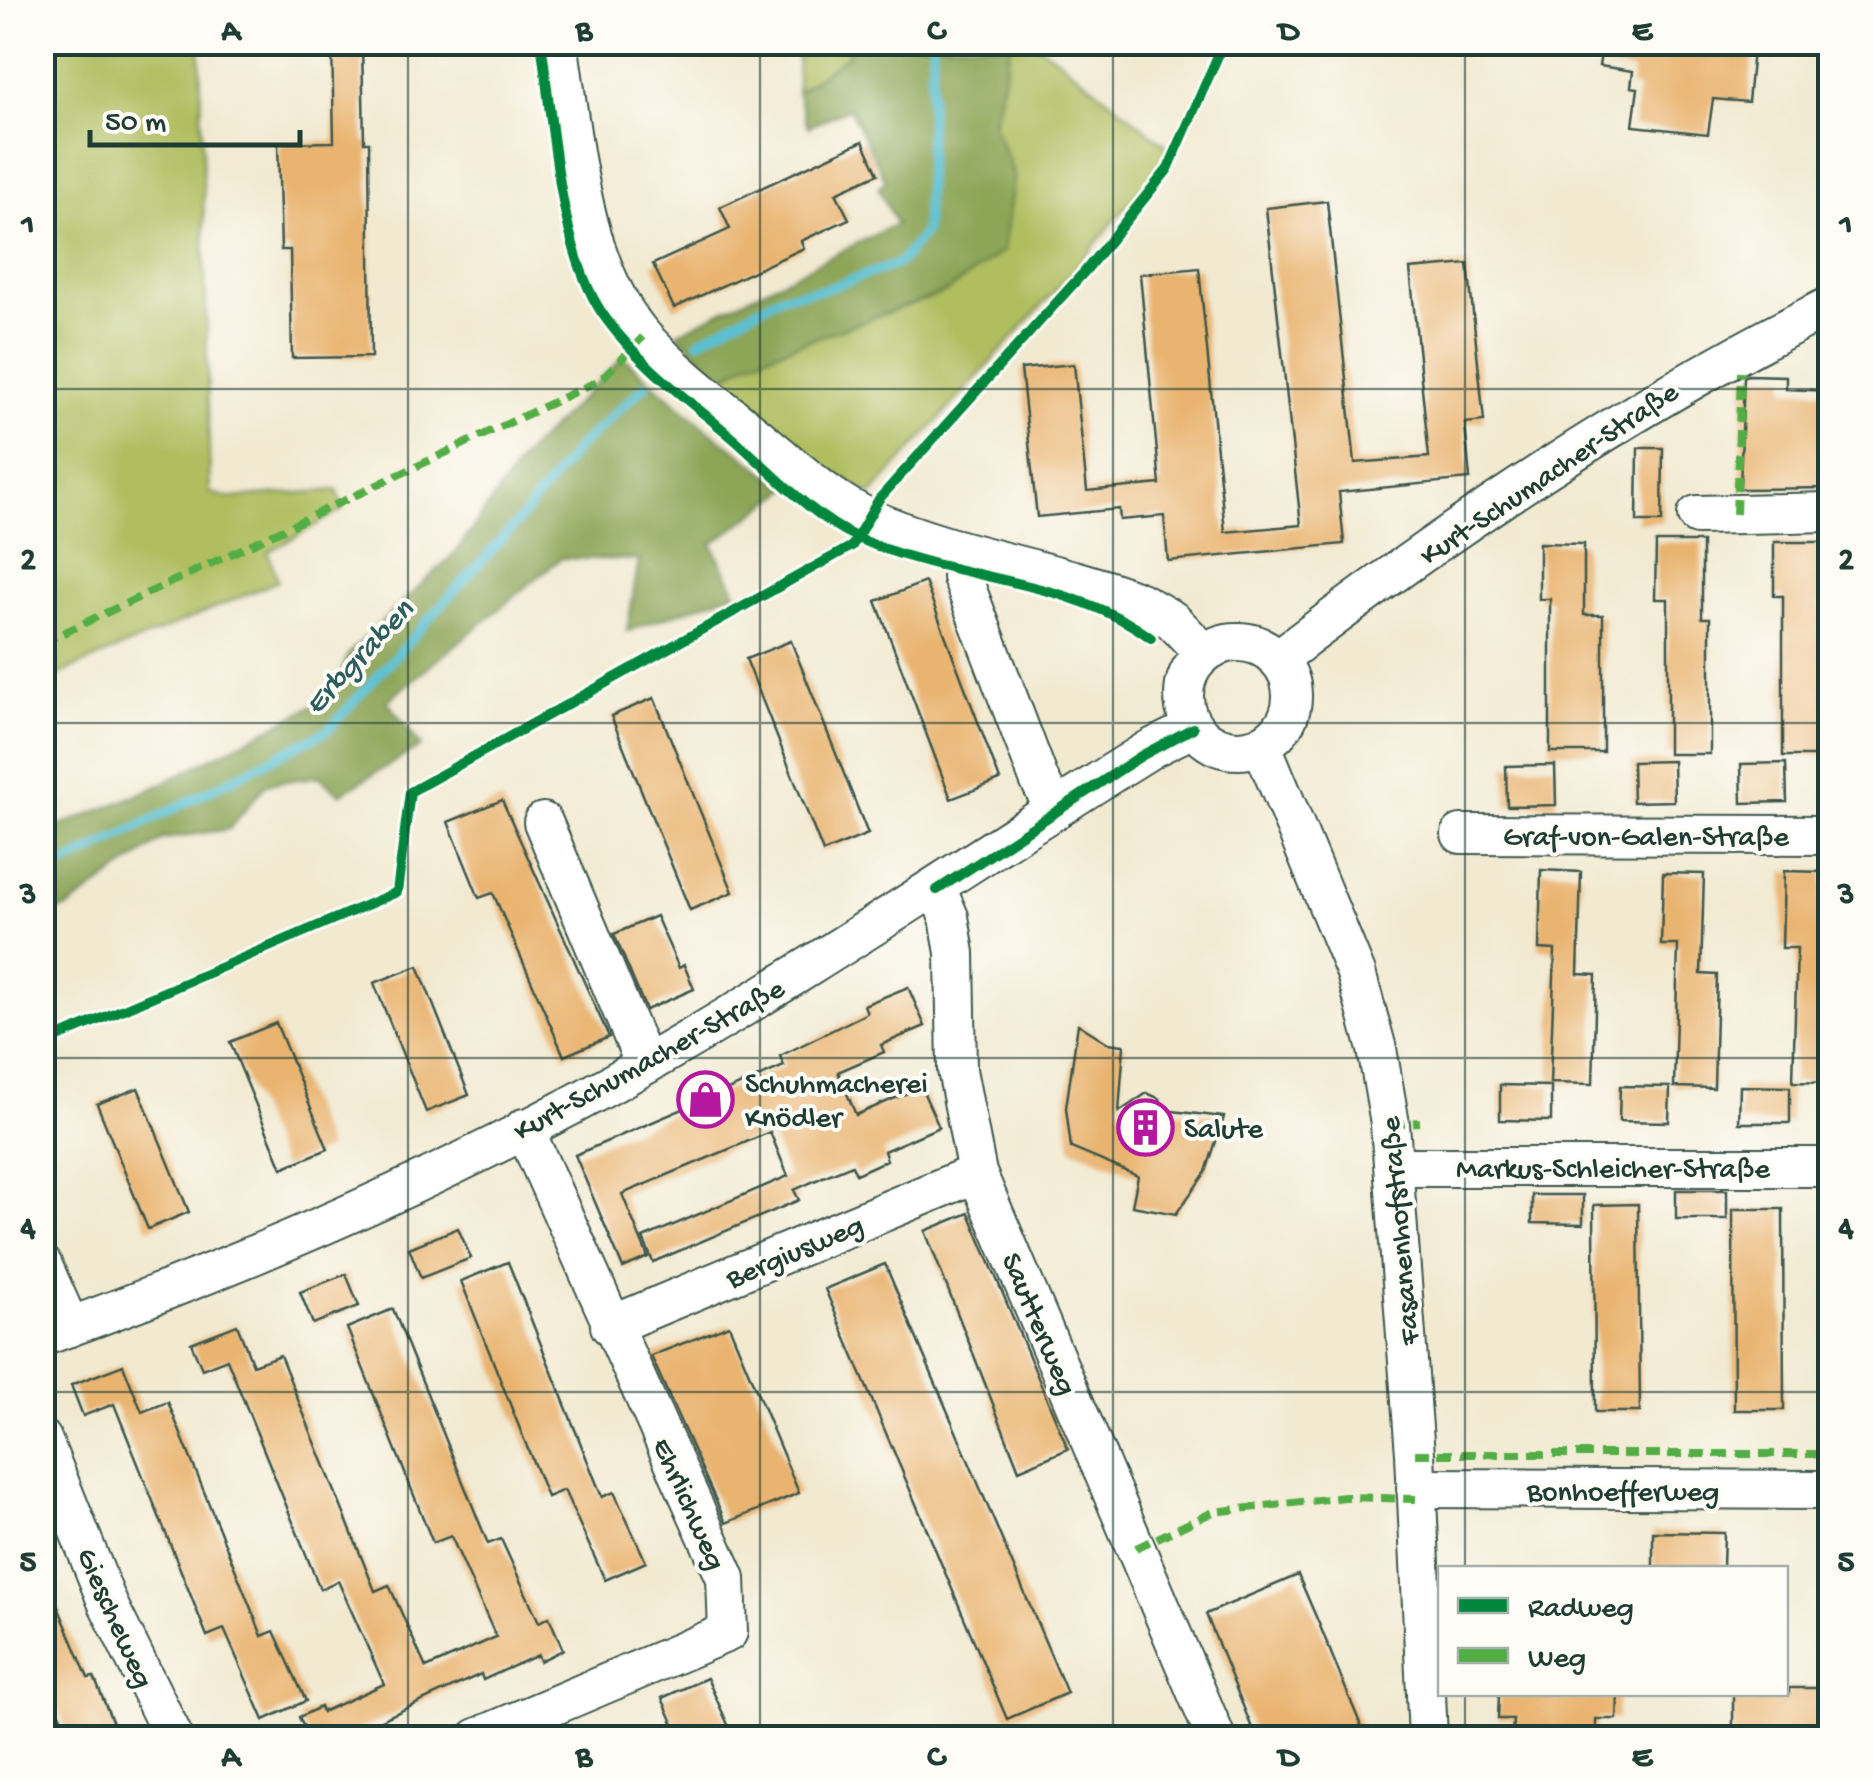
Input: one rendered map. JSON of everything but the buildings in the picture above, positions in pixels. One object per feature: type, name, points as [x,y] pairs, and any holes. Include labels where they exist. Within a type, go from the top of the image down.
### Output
[{"type":"street","points":[[558,42],[580,181],[598,252],[624,309],[643,337],[677,370],[819,486],[868,518],[1140,602],[1172,620],[1204,654]]},
{"type":"street","name":"Kurt-Schumacher-Straße","points":[[1278,659],[1583,442],[1714,364],[1830,306]]},
{"type":"street","points":[[1697,516],[1830,512]]},
{"type":"street","points":[[962,577],[1039,779],[1055,810]]},
{"type":"street","points":[[1234,642],[1265,648],[1278,659],[1288,673],[1292,706],[1286,723],[1262,746],[1224,750],[1193,728],[1183,697],[1185,680],[1204,654],[1234,642]]},
{"type":"street","name":"Kurt-Schumacher-Straße","points":[[42,1264],[56,1332],[370,1206],[645,1065],[937,890],[1152,748],[1193,728]]},
{"type":"street","name":"Fasanenhofstraße","points":[[1262,746],[1356,973],[1377,1049],[1396,1167],[1428,1738]]},
{"type":"street","points":[[544,822],[645,1065]]},
{"type":"street","name":"Graf-von-Galen-Straße","points":[[1461,834],[1830,835]]},
{"type":"street","name":"Sautterweg","points":[[937,890],[949,917],[955,953],[956,1070],[977,1172],[1216,1738]]},
{"type":"street","name":"Ehrlichweg","points":[[477,1738],[728,1632],[726,1578],[524,1128]]},
{"type":"street","name":"Markus-Schleicher-Straße","points":[[1396,1167],[1830,1167]]},
{"type":"street","name":"Bergiusweg","points":[[610,1326],[977,1172]]},
{"type":"street","name":"Giescheweg","points":[[42,1439],[108,1604],[174,1738]]},
{"type":"street","name":"Bonhoefferweg","points":[[1416,1488],[1830,1490]]},
{"type":"green space","points":[[43,42],[200,43],[210,493],[230,498],[337,490],[343,510],[268,552],[278,581],[43,681]]},
{"type":"green space","points":[[798,43],[848,43],[849,55],[797,92]]},
{"type":"green space","points":[[848,43],[1011,43],[993,125],[1014,175],[1003,251],[946,292],[750,361],[722,378],[677,333],[896,224],[878,187],[886,181],[849,108],[808,127],[797,92],[848,55]]},
{"type":"green space","points":[[1011,43],[1034,43],[1060,60],[1172,150],[1079,264],[871,495],[808,456],[723,378],[750,361],[946,292],[1014,175],[993,125]]},
{"type":"green space","points":[[623,357],[704,427],[788,489],[712,544],[736,592],[627,631],[639,560],[561,558],[387,701],[421,746],[340,794],[319,776],[266,784],[229,829],[163,839],[68,908],[43,912],[43,833],[147,791],[332,696],[349,653],[457,551],[524,455]]},
{"type":"waterway","name":"Erbgraben","points":[[698,341],[783,295],[825,289],[900,263],[925,231],[933,42]]},
{"type":"waterway","name":"Erbgraben","points":[[42,876],[328,730],[522,517],[578,447],[646,385]]},
{"type":"marked path","points":[[42,643],[600,380],[643,337]]},
{"type":"marked path","points":[[1736,514],[1741,372]]},
{"type":"marked path","points":[[1390,1124],[1420,1122]]},
{"type":"marked path","points":[[1415,1454],[1830,1454]]},
{"type":"marked path","points":[[1136,1548],[1213,1512],[1345,1497],[1416,1499]]},
{"type":"cycle path","points":[[541,42],[560,187],[578,262],[607,320],[651,368],[793,493],[841,529],[893,552],[1084,603],[1151,638]]},
{"type":"cycle path","points":[[42,1044],[397,892],[410,792],[852,546],[879,499],[1086,270],[1168,169],[1224,42]]},
{"type":"cycle path","points":[[937,890],[1141,756],[1193,728]]},
{"type":"place","name":"Schuhmacherei Knödler","points":[[706,1099]]},
{"type":"place","name":"Salute","points":[[1145,1127]]}]
